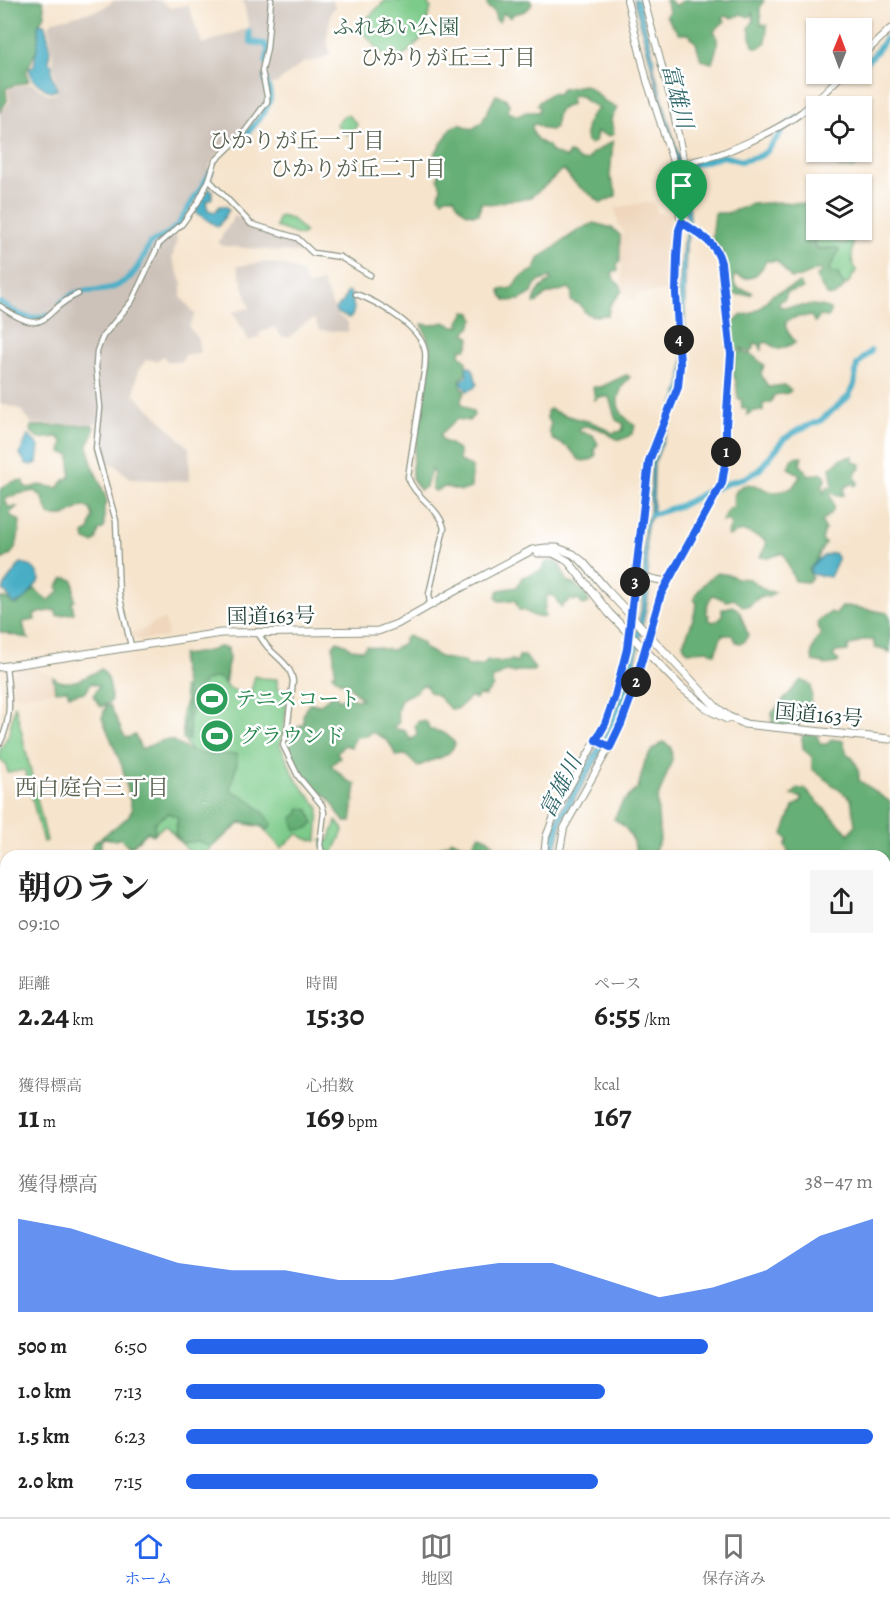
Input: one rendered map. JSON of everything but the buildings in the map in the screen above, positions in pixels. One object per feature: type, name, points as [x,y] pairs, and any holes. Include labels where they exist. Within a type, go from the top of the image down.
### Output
[{"type":"highway","name":"国道163号","points":[[3,666],[203,635],[378,631],[398,624],[526,553],[537,549],[552,548],[573,554],[583,562],[716,707],[729,717],[746,724]]},
{"type":"highway","name":"国道163号","points":[[526,553],[550,552],[568,561],[630,636],[694,699],[717,715],[746,724],[890,739]]},
{"type":"main road","points":[[627,0],[647,81],[680,165]]},
{"type":"main road","points":[[545,850],[546,837],[556,811],[605,724],[621,677],[633,618],[632,604],[638,575],[649,461],[678,387],[680,365],[676,293],[677,256],[679,230],[683,223],[680,165],[671,100],[644,0]]},
{"type":"main road","points":[[872,46],[890,29]]},
{"type":"main road","points":[[680,165],[723,153],[778,126],[806,109],[832,84]]},
{"type":"main road","points":[[560,850],[564,828],[610,747],[625,715],[646,631],[665,581],[722,483],[726,458],[731,354],[721,263],[714,245],[683,223]]},
{"type":"main road","points":[[638,575],[665,581]]},
{"type":"main road","points":[[622,607],[632,604]]},
{"type":"main road","points":[[640,661],[646,657],[652,657]]},
{"type":"main road","points":[[596,740],[610,747]]},
{"type":"street","points":[[131,646],[119,594],[116,521],[97,455],[96,440],[100,408],[96,361],[99,343],[132,301],[159,244],[182,224],[198,202],[215,161],[243,134],[267,102],[262,71],[267,48],[271,0]]},
{"type":"street","points":[[209,180],[251,224],[297,238],[313,253],[340,257],[370,275]]},
{"type":"street","points":[[0,306],[17,317],[39,322],[78,294]]},
{"type":"street","points":[[356,294],[370,299],[394,314],[415,333],[425,351],[425,366],[408,477],[413,488],[443,524],[429,594],[430,605]]},
{"type":"street","points":[[257,632],[266,646],[292,674],[287,731],[283,745],[298,776],[322,805],[324,812],[321,850]]},
{"type":"street","points":[[0,743],[10,711],[3,666]]},
{"type":"shaded area","points":[[160,0],[170,8],[188,5],[202,44],[249,28],[243,0],[331,0],[336,7],[331,12],[327,38],[330,54],[320,60],[304,62],[277,83],[265,85],[266,100],[241,134],[228,143],[212,161],[202,187],[172,230],[177,240],[172,258],[182,283],[181,297],[195,314],[189,327],[198,339],[200,353],[186,354],[181,362],[167,361],[163,356],[158,360],[146,360],[138,371],[134,394],[189,448],[190,481],[131,479],[115,465],[101,460],[98,424],[32,424],[22,411],[0,404],[0,114],[10,102],[8,89],[31,83],[49,95],[57,93],[49,25],[53,21],[99,10],[114,1]]},
{"type":"shaded area","points":[[653,201],[658,213],[671,214],[671,251],[675,255],[674,281],[672,281],[671,290],[638,294],[634,298],[627,299],[622,283],[621,236],[624,233],[618,224],[615,208]]},
{"type":"shaded area","points":[[235,215],[250,228],[294,240],[298,243],[300,253],[223,246],[218,243]]},
{"type":"shaded area","points":[[265,262],[283,265],[301,272],[308,286],[322,282],[337,315],[348,322],[348,332],[319,330],[315,319],[305,323],[289,338],[281,336],[274,327],[258,334],[260,337],[249,341],[233,312],[250,308],[237,266]]},
{"type":"shaded area","points":[[165,620],[168,631],[166,637],[138,640],[131,632],[139,632],[155,622]]},
{"type":"shaded area","points":[[32,665],[53,677],[55,691],[16,696],[13,694],[11,677],[17,669]]},
{"type":"green space","points":[[0,0],[43,0],[45,15],[38,25],[39,44],[26,73],[29,81],[6,88],[7,101],[0,112]]},
{"type":"green space","name":"ふれあい公園","points":[[424,0],[431,8],[422,38],[395,64],[392,64],[358,27],[385,1]]},
{"type":"green space","points":[[486,0],[530,0],[532,4],[526,10],[513,14],[511,18],[503,13],[499,22],[496,20],[494,11],[488,8]]},
{"type":"green space","points":[[666,0],[670,0],[675,6],[684,0],[764,0],[760,8],[761,24],[767,25],[766,42],[758,48],[753,46],[749,28],[753,21],[753,13],[749,17],[741,14],[733,18],[725,16],[723,19],[725,21],[714,31],[717,42],[712,63],[701,60],[696,43],[689,34],[679,34],[666,16],[669,11]]},
{"type":"green space","points":[[584,85],[617,108],[611,119],[614,134],[609,136],[597,132],[595,142],[590,144],[587,142],[587,123],[599,108],[584,100],[583,97],[574,95],[571,98],[571,104],[558,111],[555,127],[551,130],[536,124],[532,125],[533,133],[539,141],[549,146],[550,151],[566,158],[569,153],[572,154],[580,161],[589,159],[591,154],[613,141],[610,177],[616,196],[601,203],[561,170],[545,186],[526,199],[481,203],[479,214],[463,210],[454,197],[446,197],[442,200],[439,196],[441,187],[434,155],[452,127],[460,124],[472,129],[482,122],[496,95],[505,98],[509,104],[508,112],[518,116],[526,112],[538,112],[540,108],[538,103],[551,93],[558,94],[562,89]]},
{"type":"green space","points":[[345,115],[357,124],[347,135],[336,124]]},
{"type":"green space","points":[[834,162],[863,162],[852,168],[839,168]]},
{"type":"green space","points":[[781,202],[806,204],[806,240],[814,240],[816,249],[837,248],[839,250],[829,270],[831,273],[838,273],[844,284],[839,293],[834,296],[827,295],[816,277],[822,271],[819,269],[801,277],[791,278],[777,261],[766,261],[752,277],[744,278],[735,275],[734,283],[738,288],[752,292],[752,294],[729,293],[722,252],[712,239],[715,213],[727,213],[752,204]]},
{"type":"green space","points":[[280,216],[292,219],[305,232],[301,236],[276,227]]},
{"type":"green space","points":[[594,223],[612,228],[620,235],[620,262],[617,264],[618,271],[612,272],[614,280],[621,286],[622,291],[610,305],[608,315],[595,316],[585,312],[581,305],[571,301],[572,292],[569,288],[545,295],[534,303],[536,295],[552,280],[550,277],[536,283],[532,293],[520,300],[506,301],[501,295],[500,290],[512,288],[522,276],[534,270],[540,257]]},
{"type":"green space","points":[[816,240],[836,240],[842,243],[853,240],[852,260],[856,271],[847,285],[840,280],[838,273],[831,273],[829,270],[839,249],[817,248]]},
{"type":"green space","points":[[800,283],[803,289],[787,292],[779,306],[823,306],[830,309],[828,317],[820,316],[815,322],[811,316],[788,320],[786,328],[795,343],[783,348],[778,349],[766,342],[762,344],[762,351],[759,344],[754,343],[754,348],[750,353],[741,348],[734,352],[732,321],[759,309],[772,295]]},
{"type":"green space","points":[[465,312],[472,313],[474,319],[465,333],[470,338],[469,344],[466,349],[461,349],[460,355],[466,360],[466,373],[460,381],[465,392],[461,399],[462,404],[474,415],[469,421],[457,419],[440,435],[443,441],[459,451],[459,461],[472,468],[471,488],[462,491],[445,487],[435,491],[432,488],[434,474],[431,470],[426,487],[420,490],[412,478],[412,468],[431,349],[422,324],[445,322],[452,326],[460,326],[459,322]]},
{"type":"green space","points":[[742,350],[764,365],[761,374],[768,387],[784,385],[791,390],[788,393],[774,395],[771,402],[763,404],[763,411],[754,411],[747,415],[747,408],[742,408],[741,399],[738,399],[733,375],[736,354]]},
{"type":"green space","points":[[626,375],[630,377],[622,388],[618,403],[622,414],[635,426],[633,433],[624,439],[618,439],[598,429],[584,426],[579,430],[581,433],[593,435],[598,444],[594,450],[596,455],[593,459],[584,461],[579,460],[569,449],[552,439],[549,430],[551,423],[547,419],[547,411],[550,409],[597,424],[612,433],[622,431],[624,424],[616,420],[609,397],[598,397],[595,400],[593,387],[601,387]]},
{"type":"green space","points":[[92,425],[94,427],[88,444],[89,452],[107,502],[104,507],[104,528],[99,531],[96,540],[93,543],[85,540],[84,534],[89,531],[93,516],[90,509],[83,506],[64,516],[50,516],[43,499],[35,491],[18,494],[5,499],[8,507],[17,507],[10,513],[20,521],[16,545],[11,554],[0,560],[0,490],[11,482],[20,481],[24,481],[24,486],[29,488],[40,485],[58,488],[64,480],[70,477],[70,455],[61,452],[63,442],[58,437],[38,439],[30,430],[31,426]]},
{"type":"green space","points":[[797,456],[802,457],[800,464],[809,476],[822,473],[825,475],[826,479],[822,485],[824,494],[827,487],[833,486],[830,468],[841,459],[853,456],[853,462],[861,464],[860,469],[856,471],[855,478],[858,483],[855,486],[852,483],[844,488],[844,495],[837,496],[832,492],[830,494],[834,507],[822,521],[825,530],[822,540],[825,543],[809,570],[812,578],[808,582],[795,581],[783,553],[768,558],[760,557],[766,546],[765,540],[744,532],[727,535],[731,526],[730,521],[722,521],[729,508],[734,507],[735,493],[745,485],[755,485],[776,492],[792,488],[801,475],[788,468],[791,460]]},
{"type":"green space","points":[[553,560],[559,564],[568,582],[584,593],[589,603],[583,605],[577,599],[574,601],[571,599],[561,607],[554,596],[548,595],[545,617],[539,617],[519,610],[515,600],[499,601],[496,597],[499,590],[517,587],[522,577],[541,571],[545,563]]},
{"type":"green space","points":[[717,573],[749,579],[767,591],[775,592],[769,597],[761,596],[749,606],[743,606],[734,599],[727,601],[713,595],[707,608],[708,619],[713,622],[719,620],[722,609],[732,606],[739,610],[748,635],[744,642],[740,643],[736,642],[732,635],[722,635],[715,654],[707,650],[688,652],[683,643],[695,613],[697,603],[694,600],[700,588]]},
{"type":"green space","points":[[63,579],[73,580],[74,583],[75,600],[72,602],[74,613],[57,616],[55,610],[34,614],[35,620],[23,622],[26,636],[29,639],[0,632],[0,598],[6,598],[17,605],[35,589],[48,601],[60,591],[57,587]]},
{"type":"green space","points":[[842,607],[888,613],[890,653],[887,650],[875,648],[873,640],[863,640],[848,647],[848,651],[836,652],[833,656],[839,661],[837,663],[825,665],[813,661],[813,647],[821,635],[817,622],[831,612],[836,614]]},
{"type":"green space","points":[[408,636],[423,643],[424,648],[442,658],[463,661],[468,666],[484,665],[487,660],[517,662],[519,656],[525,656],[535,669],[514,673],[507,671],[492,679],[493,686],[485,696],[479,695],[476,699],[471,697],[457,709],[450,709],[437,695],[429,692],[427,686],[422,685],[417,691],[401,699],[397,712],[399,722],[393,728],[405,731],[411,740],[417,734],[415,725],[419,721],[425,721],[429,730],[444,733],[455,744],[444,756],[418,767],[406,755],[395,756],[390,744],[377,734],[372,732],[367,736],[355,737],[351,747],[345,745],[337,752],[340,758],[331,765],[348,781],[356,784],[351,822],[345,822],[329,799],[308,784],[300,773],[287,740],[289,734],[304,724],[303,715],[308,705],[312,703],[319,705],[334,694],[340,700],[347,694],[355,700],[362,699],[346,683],[339,681],[332,674],[335,672],[333,646],[337,641],[351,649],[363,650],[366,646],[392,650],[404,643],[404,639]]},
{"type":"green space","points":[[218,647],[228,648],[229,659],[224,683],[220,678],[213,678],[205,681],[195,693],[195,707],[189,716],[189,740],[186,739],[184,726],[188,699],[181,664],[182,655],[206,652]]},
{"type":"green space","points":[[101,669],[108,679],[111,701],[101,707],[93,696],[99,686],[91,683],[86,692],[69,695],[67,690],[55,691],[53,677],[64,682],[71,682]]},
{"type":"green space","points":[[205,670],[227,672],[225,686],[240,693],[251,691],[255,676],[277,679],[277,689],[288,690],[280,745],[297,781],[319,808],[317,841],[298,834],[281,848],[262,827],[241,823],[208,850],[188,850],[165,825],[153,835],[148,832],[130,848],[120,837],[208,781],[183,738],[182,713],[186,702],[183,688]]},
{"type":"green space","points":[[801,680],[811,685],[810,710],[794,729],[772,725],[772,713]]},
{"type":"green space","points":[[15,704],[47,841],[43,842],[25,770],[8,773],[6,765],[0,760],[0,750],[9,734]]},
{"type":"green space","points":[[110,705],[124,736],[127,738],[135,735],[141,749],[164,740],[172,740],[187,750],[195,752],[237,754],[230,790],[248,799],[266,815],[271,823],[270,828],[266,830],[262,826],[241,822],[211,847],[198,841],[182,843],[175,833],[178,818],[168,813],[154,823],[155,832],[152,834],[148,831],[130,847],[120,838],[116,840],[104,838],[101,841],[100,850],[91,850],[93,844],[128,817],[132,810],[122,766],[102,718],[106,706]]},
{"type":"green space","points":[[805,734],[817,735],[820,744],[827,744],[832,739],[843,741],[847,754],[857,765],[859,780],[890,802],[890,850],[788,850],[785,845],[788,840],[783,834],[793,807],[802,801],[801,797],[791,795],[798,789],[805,789],[849,834],[855,825],[851,799],[812,769],[812,757],[803,749],[802,737]]},
{"type":"green space","points":[[663,742],[671,747],[672,760],[657,800],[660,840],[655,850],[635,850],[630,835],[614,819],[622,803],[638,788],[645,761],[652,750]]},
{"type":"green space","points":[[300,808],[309,810],[314,824],[308,828],[296,830],[292,818],[298,814]]},
{"type":"green space","points":[[336,821],[344,829],[335,850],[323,850],[322,840],[329,841]]},
{"type":"green space","points":[[479,835],[492,842],[496,850],[440,850],[440,847],[449,843],[451,839],[471,846]]},
{"type":"water","points":[[634,0],[639,0],[654,59],[654,68],[679,159],[683,165],[688,193],[690,225],[686,244],[685,279],[687,373],[685,385],[654,464],[653,516],[648,522],[646,533],[649,592],[633,676],[623,710],[608,742],[563,819],[555,850],[549,850],[552,831],[558,815],[608,728],[624,686],[643,601],[644,521],[650,516],[651,464],[680,387],[683,364],[679,289],[687,221],[681,196],[680,175]]},
{"type":"water","points":[[41,23],[45,25],[50,46],[49,62],[52,64],[52,74],[57,90],[50,92],[36,82],[30,72],[30,67],[34,66],[38,26]]},
{"type":"water","points":[[208,188],[212,190],[212,198],[206,202],[208,210],[215,212],[220,206],[226,206],[229,210],[218,227],[195,212]]},
{"type":"water","points":[[347,292],[351,293],[354,309],[349,318],[337,313],[335,309],[343,302]]},
{"type":"water","points":[[468,366],[473,369],[477,384],[467,391],[461,382],[467,376]]},
{"type":"water","points":[[28,435],[39,446],[37,463],[32,465],[26,464],[20,454]]},
{"type":"water","points":[[834,553],[838,559],[830,577],[811,574],[810,569],[817,560]]},
{"type":"water","points":[[21,563],[34,568],[40,580],[24,600],[14,604],[3,590]]},
{"type":"waterway","points":[[249,32],[251,42],[265,44],[269,50],[266,62]]},
{"type":"waterway","points":[[872,56],[890,34]]},
{"type":"waterway","points":[[234,144],[254,125],[267,107],[270,96],[265,78]]},
{"type":"waterway","points":[[681,168],[723,156],[741,161],[760,156],[767,151],[785,127],[797,118]]},
{"type":"waterway","points":[[61,303],[76,293],[111,288],[127,280],[138,267],[150,243],[167,235],[178,225],[211,172]]},
{"type":"waterway","points":[[0,303],[28,318],[47,315]]},
{"type":"waterway","points":[[651,515],[682,505],[706,492],[745,478],[759,470],[784,439],[820,421],[848,397],[854,385],[857,365],[871,351]]},
{"type":"place","name":"テニスコート","points":[[212,699]]},
{"type":"place","name":"グラウンド","points":[[217,736]]},
{"type":"district","name":"ひかりが丘三丁目","points":[[448,57]]},
{"type":"district","name":"ひかりが丘一丁目","points":[[297,140]]},
{"type":"district","name":"ひかりが丘二丁目","points":[[358,168]]},
{"type":"district","name":"西白庭台三丁目","points":[[92,787]]},
{"type":"route","points":[[682,222],[714,245],[721,263],[731,354],[725,468],[722,483],[661,594],[632,694],[610,747],[596,740],[605,724],[615,696],[627,649],[647,470],[652,448],[678,387],[680,348],[676,293],[679,230],[682,222]]},
{"type":"water label","name":"富雄川","points":[[678,96]]},
{"type":"water label","name":"富雄川","points":[[560,786]]}]
